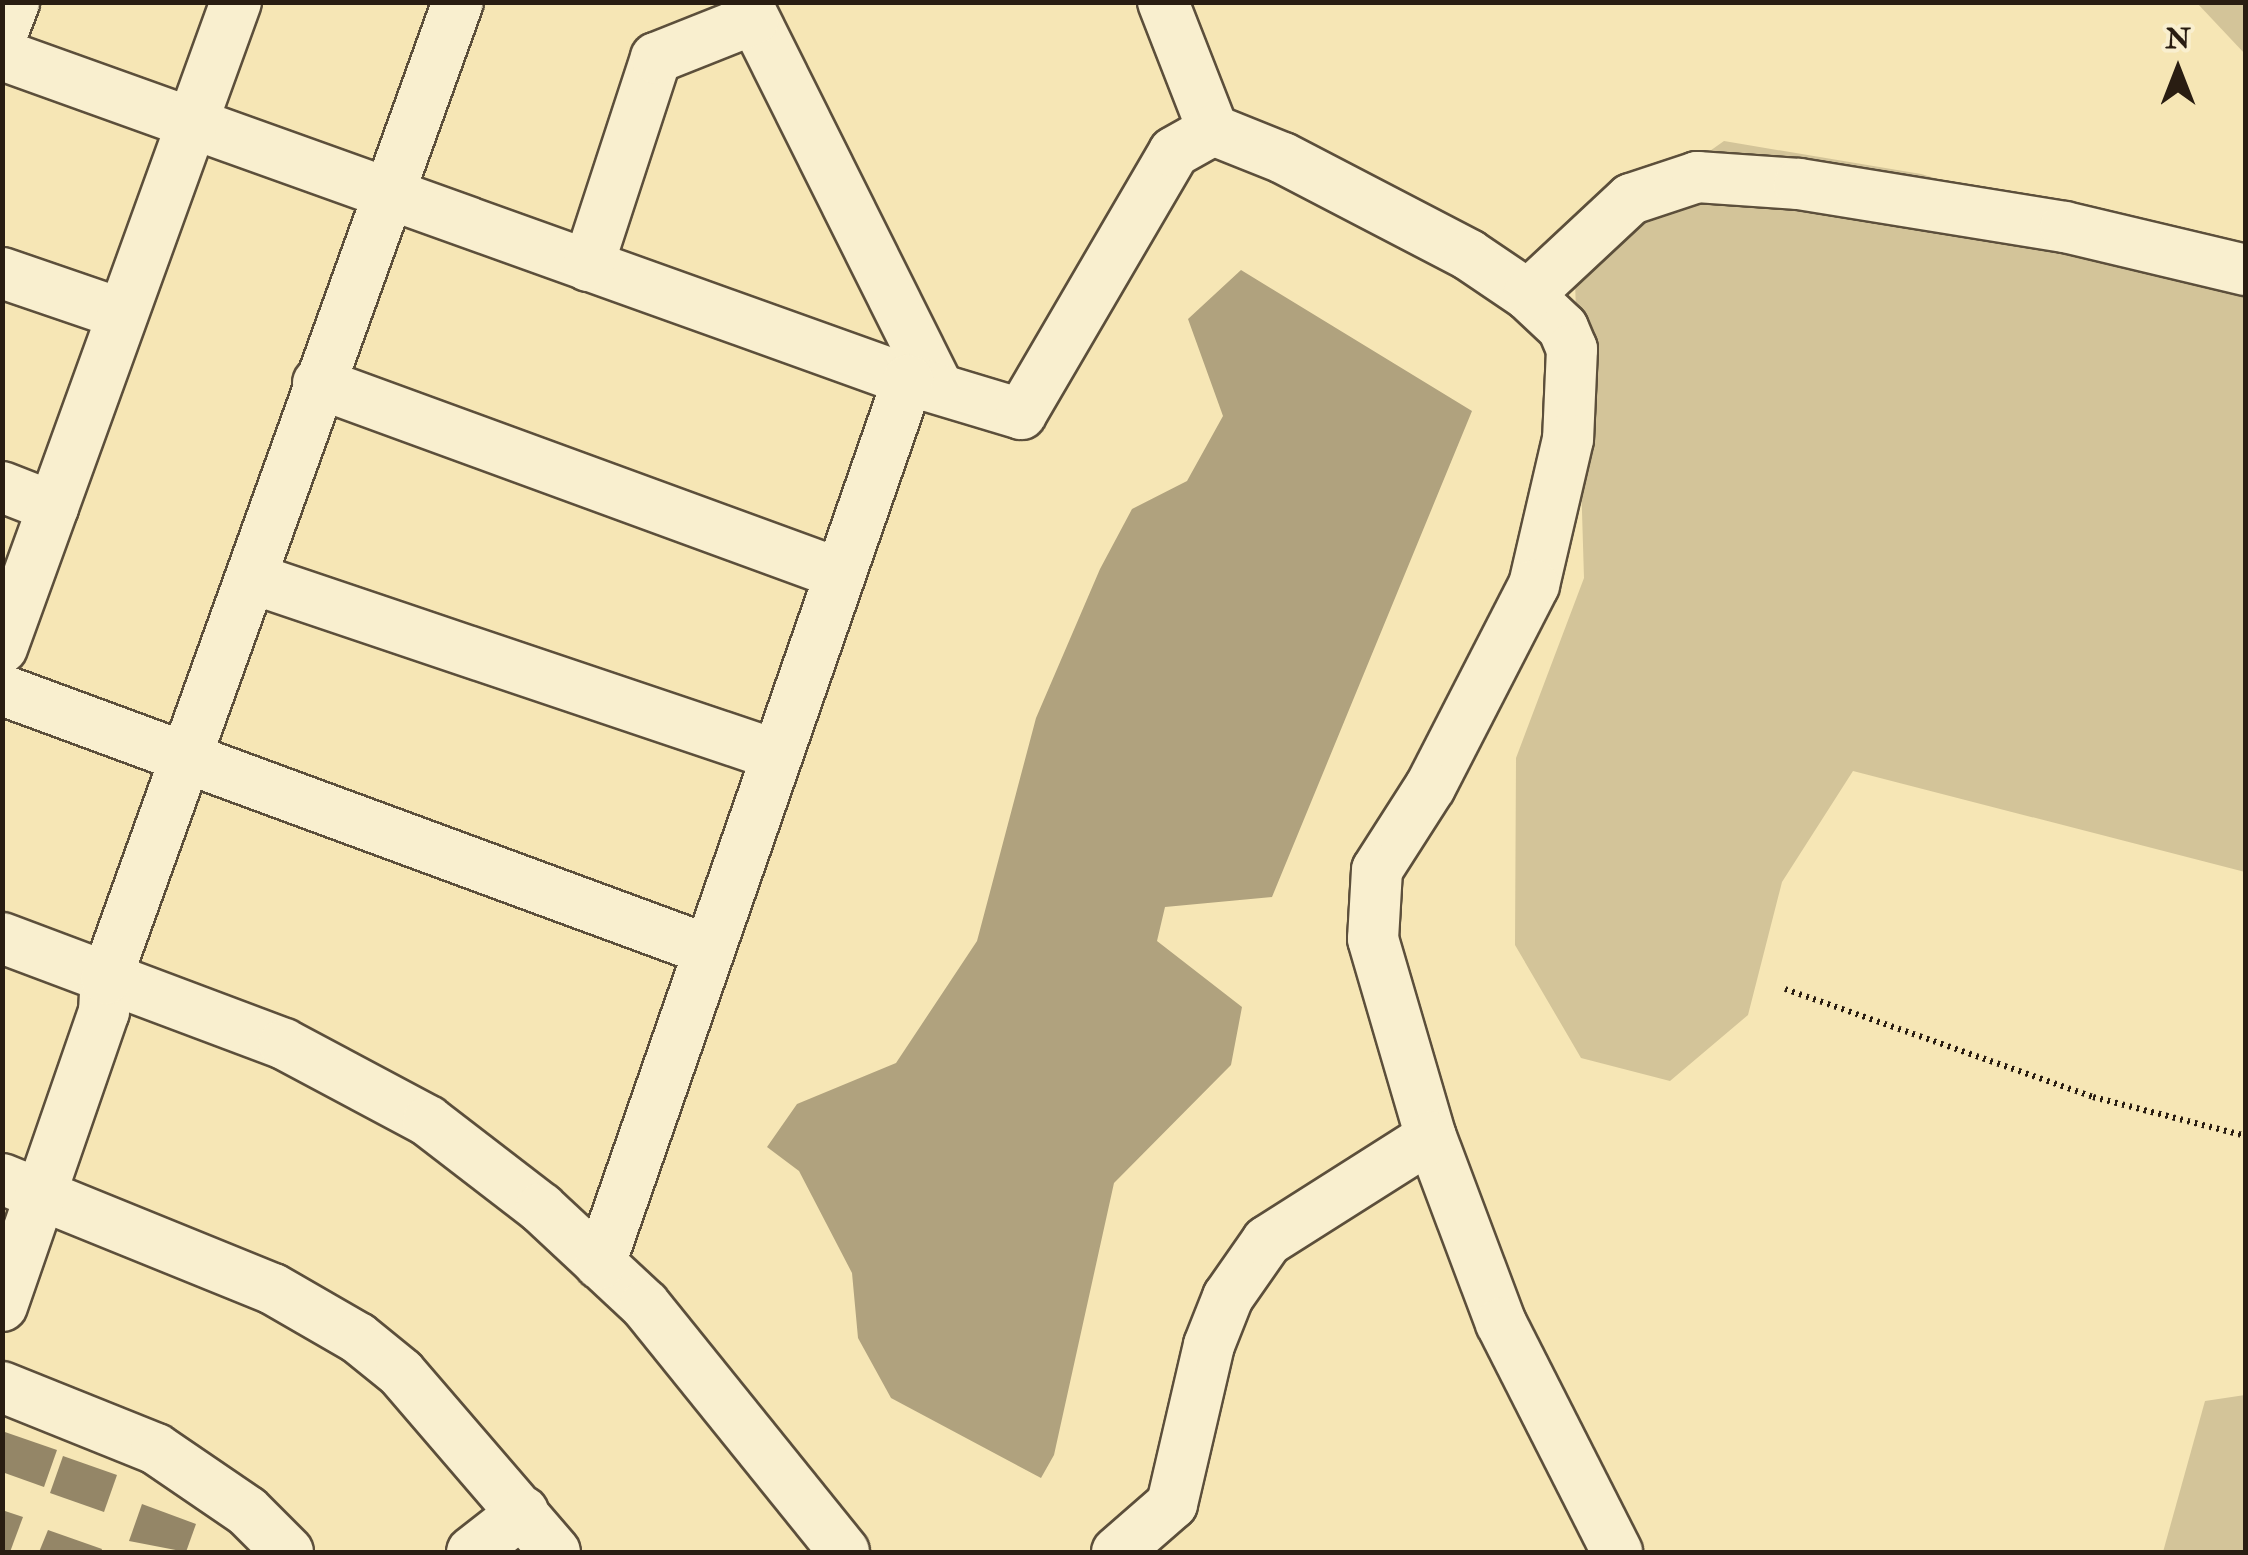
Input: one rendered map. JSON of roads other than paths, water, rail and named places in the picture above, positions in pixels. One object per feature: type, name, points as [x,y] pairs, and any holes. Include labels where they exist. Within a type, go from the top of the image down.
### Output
[{"type":"street","points":[[2,34],[14,2]]},
{"type":"street","points":[[2,648],[236,2]]},
{"type":"street","points":[[2,1306],[24,1187],[104,1012],[106,979],[385,193],[458,2]]},
{"type":"street","points":[[1163,2],[1212,130],[1283,158],[1468,255],[1528,295],[1563,328],[1573,371],[1568,438],[1534,585],[1430,787],[1377,870],[1373,938],[1431,1137],[1502,1323],[1616,1552]]},
{"type":"street","points":[[588,266],[656,58],[750,11],[923,384],[840,574],[600,1264]]},
{"type":"street","points":[[2,55],[588,266],[923,384],[1021,414],[1174,152],[1212,130]]},
{"type":"street","points":[[1528,295],[1631,199],[1697,177],[1799,184],[2065,228],[2246,270]]},
{"type":"street","points":[[2,273],[122,314]]},
{"type":"street","points":[[318,383],[840,574]]},
{"type":"street","points":[[2,487],[53,506]]},
{"type":"street","points":[[251,578],[776,756]]},
{"type":"street","points":[[2,690],[708,950]]},
{"type":"street","points":[[2,938],[284,1044],[428,1121],[644,1305],[844,1552]]},
{"type":"street","points":[[1131,1548],[1172,1504],[1208,1345],[1228,1297],[1267,1241],[1431,1137]]},
{"type":"street","points":[[24,1187],[273,1289],[358,1338],[401,1373],[555,1552]]},
{"type":"street","points":[[2,1387],[156,1449],[247,1510],[288,1552]]},
{"type":"street","points":[[472,1552],[524,1512]]}]
